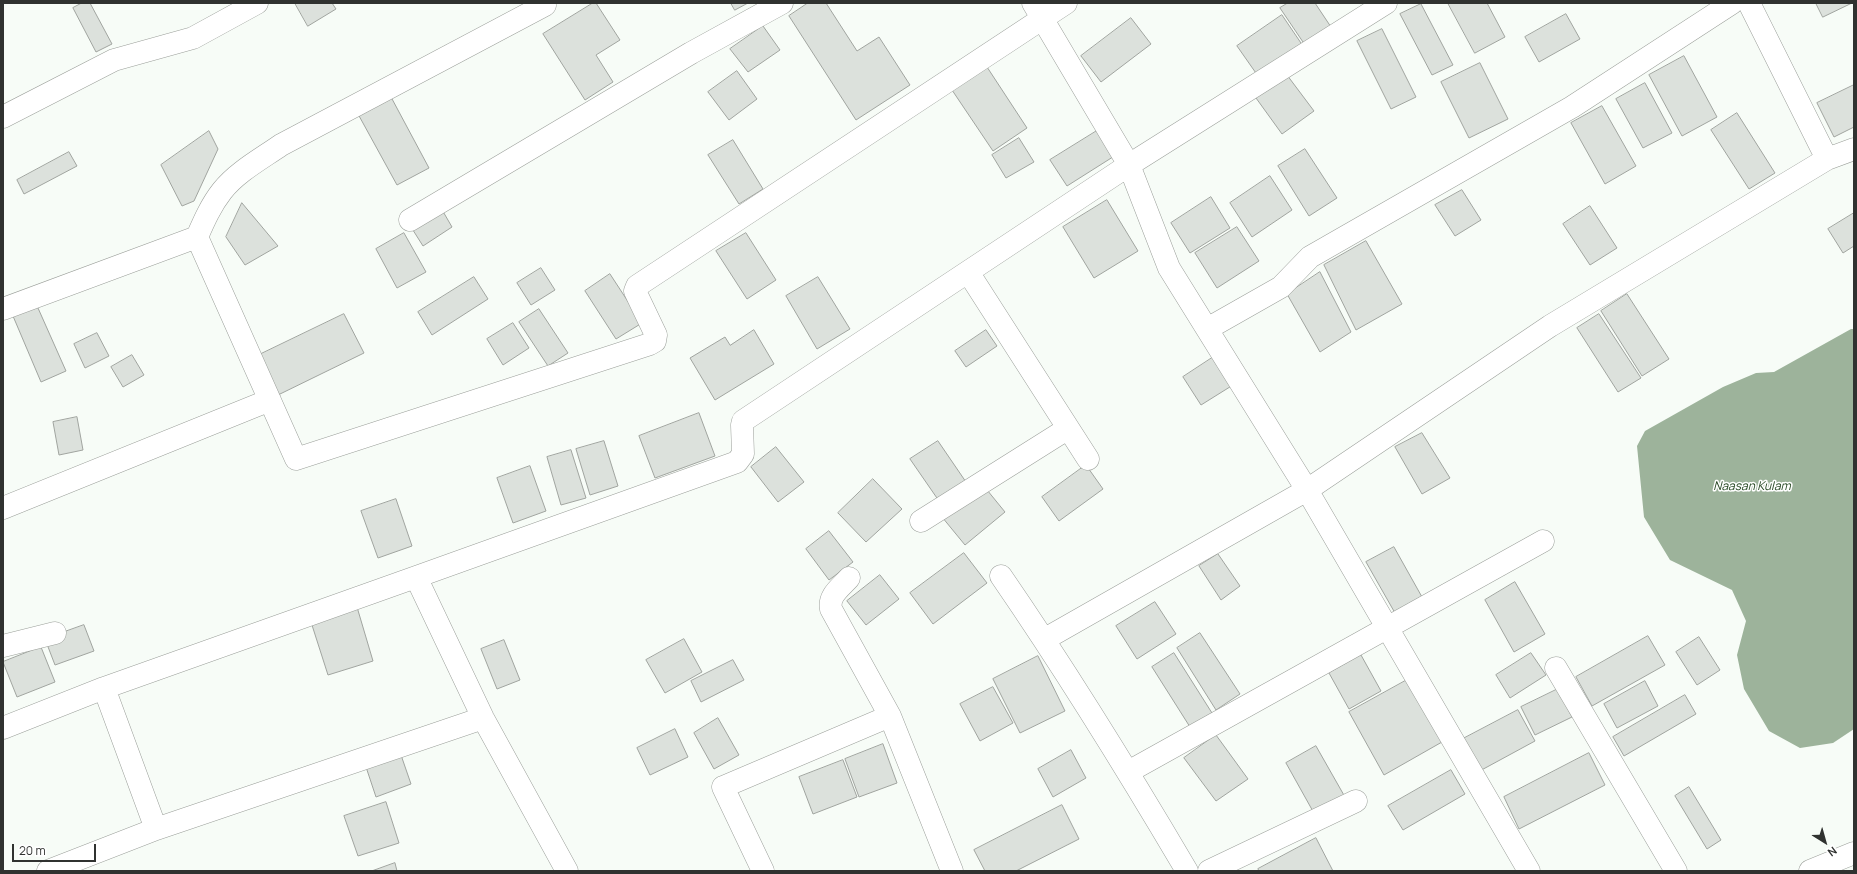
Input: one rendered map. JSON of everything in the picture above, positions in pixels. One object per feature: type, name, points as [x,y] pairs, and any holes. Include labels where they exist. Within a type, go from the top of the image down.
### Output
[{"type":"street","points":[[3,117],[114,60],[193,38],[257,3]]},
{"type":"street","points":[[410,220],[691,53],[782,3]]},
{"type":"street","points":[[546,4],[281,145],[241,173],[223,190],[207,212],[197,237],[296,460],[650,344],[655,340],[656,335],[635,291],[637,286],[1038,11],[1066,3]]},
{"type":"street","points":[[3,728],[104,688],[737,462],[743,454],[743,421],[1129,165],[1386,3]]},
{"type":"street","points":[[1206,329],[1281,287],[1310,257],[1572,107],[1732,3]]},
{"type":"street","points":[[1749,3],[1827,159]]},
{"type":"street","points":[[1038,11],[1129,165],[1169,268],[1307,490],[1529,871]]},
{"type":"street","points":[[1044,639],[1307,490],[1550,326],[1827,159],[1854,149]]},
{"type":"street","points":[[3,309],[197,237]]},
{"type":"street","points":[[968,272],[1088,459]]},
{"type":"street","points":[[3,508],[270,400]]},
{"type":"street","points":[[921,521],[1068,429]]},
{"type":"street","points":[[1128,772],[1543,541]]},
{"type":"street","points":[[1001,576],[1044,639],[1128,772],[1187,871]]},
{"type":"street","points":[[416,577],[483,718],[567,871]]},
{"type":"street","points":[[849,578],[832,597],[830,603],[831,610],[890,716],[952,871]]},
{"type":"street","points":[[3,646],[55,633]]},
{"type":"street","points":[[1556,668],[1676,871]]},
{"type":"street","points":[[104,688],[156,829]]},
{"type":"street","points":[[763,871],[723,786],[890,716]]},
{"type":"street","points":[[48,871],[156,829],[483,718]]},
{"type":"street","points":[[1209,871],[1356,801]]},
{"type":"street","points":[[1818,869],[1854,853]]},
{"type":"water","name":"Naasan Kulam","points":[[1851,329],[1854,329],[1854,729],[1833,743],[1800,748],[1769,731],[1744,689],[1737,655],[1746,621],[1732,590],[1670,560],[1644,517],[1637,446],[1645,431],[1723,387],[1756,373],[1774,372]]},
{"type":"building","points":[[82,3],[90,3],[112,44],[96,52],[73,8]]},
{"type":"building","points":[[295,3],[332,3],[336,9],[308,26]]},
{"type":"building","points":[[593,3],[596,3],[620,40],[596,55],[613,82],[585,100],[543,34]]},
{"type":"building","points":[[731,3],[748,3],[735,10]]},
{"type":"building","points":[[808,3],[826,3],[857,51],[879,37],[910,85],[856,120],[789,16]]},
{"type":"building","points":[[1288,3],[1315,3],[1331,27],[1305,45],[1280,8]]},
{"type":"building","points":[[1448,3],[1487,3],[1505,37],[1475,53]]},
{"type":"building","points":[[1816,3],[1852,3],[1823,17]]},
{"type":"building","points":[[1421,4],[1453,65],[1432,75],[1400,14]]},
{"type":"building","points":[[1566,14],[1580,39],[1539,62],[1525,37]]},
{"type":"building","points":[[1282,15],[1303,46],[1258,76],[1237,46]]},
{"type":"building","points":[[1131,18],[1151,44],[1101,82],[1081,56]]},
{"type":"building","points":[[763,26],[780,50],[748,72],[730,49]]},
{"type":"building","points":[[1382,29],[1416,97],[1391,109],[1357,41]]},
{"type":"building","points":[[1684,56],[1717,117],[1682,136],[1649,75]]},
{"type":"building","points":[[1480,63],[1508,119],[1469,138],[1441,82]]},
{"type":"building","points":[[987,67],[1027,128],[993,151],[952,90]]},
{"type":"building","points":[[737,71],[757,99],[729,120],[708,92]]},
{"type":"building","points":[[1287,75],[1314,111],[1282,134],[1256,98]]},
{"type":"building","points":[[1645,83],[1672,133],[1643,148],[1616,99]]},
{"type":"building","points":[[1854,85],[1854,127],[1834,137],[1817,103]]},
{"type":"building","points":[[391,97],[429,168],[397,185],[358,114]]},
{"type":"building","points":[[1602,106],[1636,166],[1605,184],[1571,123]]},
{"type":"building","points":[[1737,113],[1775,173],[1749,189],[1711,130]]},
{"type":"building","points":[[1100,129],[1116,155],[1067,186],[1050,160]]},
{"type":"building","points":[[209,131],[218,149],[194,201],[182,206],[161,165]]},
{"type":"building","points":[[1019,138],[1034,162],[1006,178],[992,155]]},
{"type":"building","points":[[733,140],[763,189],[739,204],[708,155]]},
{"type":"building","points":[[1305,149],[1337,198],[1309,216],[1278,166]]},
{"type":"building","points":[[69,152],[77,166],[24,194],[17,180]]},
{"type":"building","points":[[1270,176],[1292,210],[1252,237],[1230,203]]},
{"type":"building","points":[[1462,190],[1481,220],[1455,236],[1435,205]]},
{"type":"building","points":[[1211,197],[1230,228],[1190,253],[1171,223]]},
{"type":"building","points":[[1107,200],[1138,251],[1094,278],[1063,227]]},
{"type":"building","points":[[242,203],[278,246],[245,265],[226,237]]},
{"type":"building","points":[[1590,206],[1617,248],[1590,265],[1563,224]]},
{"type":"building","points":[[441,208],[452,227],[423,246],[411,227]]},
{"type":"building","points":[[1854,213],[1854,246],[1843,253],[1828,229]]},
{"type":"building","points":[[1237,227],[1259,261],[1217,288],[1195,253]]},
{"type":"building","points":[[404,233],[426,272],[397,288],[376,249]]},
{"type":"building","points":[[746,233],[776,280],[747,299],[716,251]]},
{"type":"building","points":[[1366,241],[1402,304],[1356,330],[1324,265]]},
{"type":"building","points":[[541,268],[555,290],[531,305],[517,283]]},
{"type":"building","points":[[1320,272],[1351,332],[1320,352],[1287,294]]},
{"type":"building","points":[[610,274],[642,323],[616,339],[585,291]]},
{"type":"building","points":[[474,277],[488,299],[432,335],[418,312]]},
{"type":"building","points":[[818,277],[850,329],[817,349],[786,296]]},
{"type":"building","points":[[1627,294],[1669,359],[1642,376],[1601,311]]},
{"type":"building","points":[[34,299],[66,371],[41,382],[10,309]]},
{"type":"building","points":[[539,309],[568,353],[548,366],[519,322]]},
{"type":"building","points":[[344,314],[364,353],[278,395],[259,355]]},
{"type":"building","points":[[1599,314],[1641,378],[1618,392],[1577,328]]},
{"type":"building","points":[[513,323],[529,348],[503,365],[487,339]]},
{"type":"building","points":[[754,330],[774,364],[715,400],[690,358],[725,337],[730,345]]},
{"type":"building","points":[[986,330],[997,346],[966,367],[955,351]]},
{"type":"building","points":[[97,333],[109,356],[85,368],[74,344]]},
{"type":"building","points":[[132,355],[144,375],[123,387],[111,367]]},
{"type":"building","points":[[1215,356],[1233,385],[1201,405],[1183,377]]},
{"type":"building","points":[[699,413],[715,456],[655,478],[639,436]]},
{"type":"building","points":[[77,417],[83,450],[59,455],[53,422]]},
{"type":"building","points":[[1422,433],[1450,478],[1422,494],[1395,447]]},
{"type":"building","points":[[604,441],[618,486],[590,495],[576,449]]},
{"type":"building","points":[[938,441],[966,482],[939,501],[910,459]]},
{"type":"building","points":[[776,447],[804,482],[778,502],[751,467]]},
{"type":"building","points":[[571,450],[586,498],[561,505],[547,457]]},
{"type":"building","points":[[1086,465],[1103,489],[1059,521],[1042,497]]},
{"type":"building","points":[[530,466],[546,511],[513,523],[497,478]]},
{"type":"building","points":[[873,479],[902,509],[866,542],[838,513]]},
{"type":"building","points":[[983,485],[1005,512],[965,545],[942,517]]},
{"type":"building","points":[[396,499],[412,546],[378,558],[361,511]]},
{"type":"building","points":[[829,531],[853,562],[829,580],[806,549]]},
{"type":"building","points":[[1394,547],[1422,597],[1395,613],[1366,562]]},
{"type":"building","points":[[964,553],[987,583],[933,624],[910,593]]},
{"type":"building","points":[[1218,554],[1240,586],[1221,600],[1199,566]]},
{"type":"building","points":[[880,575],[899,599],[866,625],[847,601]]},
{"type":"building","points":[[1515,582],[1545,634],[1514,652],[1485,600]]},
{"type":"building","points":[[1155,602],[1176,634],[1137,659],[1116,626]]},
{"type":"building","points":[[357,607],[373,661],[328,675],[311,622]]},
{"type":"building","points":[[84,625],[94,651],[55,665],[45,639]]},
{"type":"building","points":[[1200,633],[1240,694],[1216,710],[1177,648]]},
{"type":"building","points":[[1648,636],[1665,665],[1592,706],[1576,677]]},
{"type":"building","points":[[1699,637],[1720,670],[1697,685],[1676,652]]},
{"type":"building","points":[[684,639],[702,672],[665,693],[646,660]]},
{"type":"building","points":[[504,640],[520,680],[497,689],[481,649]]},
{"type":"building","points":[[41,647],[55,682],[17,697],[3,662]]},
{"type":"building","points":[[1174,653],[1212,713],[1190,727],[1152,667]]},
{"type":"building","points":[[1531,653],[1546,675],[1510,698],[1496,675]]},
{"type":"building","points":[[1361,655],[1381,691],[1349,709],[1329,673]]},
{"type":"building","points":[[1038,656],[1065,711],[1020,733],[993,679]]},
{"type":"building","points":[[733,660],[744,680],[701,702],[691,681]]},
{"type":"building","points":[[1407,680],[1442,742],[1384,775],[1349,712]]},
{"type":"building","points":[[1645,681],[1658,706],[1617,728],[1604,704]]},
{"type":"building","points":[[993,687],[1013,723],[980,741],[960,704]]},
{"type":"building","points":[[1558,689],[1572,717],[1535,735],[1521,707]]},
{"type":"building","points":[[1685,695],[1696,714],[1624,756],[1613,737]]},
{"type":"building","points":[[1518,710],[1535,741],[1476,773],[1459,741]]},
{"type":"building","points":[[718,718],[739,755],[714,769],[694,733]]},
{"type":"building","points":[[675,729],[688,757],[650,775],[637,748]]},
{"type":"building","points":[[1216,735],[1248,779],[1216,801],[1184,758]]},
{"type":"building","points":[[883,744],[897,783],[859,797],[845,759]]},
{"type":"building","points":[[1316,746],[1345,797],[1315,815],[1286,763]]},
{"type":"building","points":[[1071,750],[1086,778],[1053,797],[1038,769]]},
{"type":"building","points":[[1589,753],[1605,785],[1519,829],[1504,797]]},
{"type":"building","points":[[401,755],[411,784],[376,797],[366,767]]},
{"type":"building","points":[[843,760],[857,797],[813,814],[799,777]]},
{"type":"building","points":[[1451,770],[1465,794],[1403,830],[1388,806]]},
{"type":"building","points":[[1689,787],[1721,840],[1707,849],[1675,796]]},
{"type":"building","points":[[386,802],[399,843],[358,856],[344,816]]},
{"type":"building","points":[[1062,805],[1079,839],[1016,871],[985,871],[974,850]]},
{"type":"building","points":[[1316,838],[1333,871],[1259,871],[1258,869]]},
{"type":"building","points":[[395,863],[397,871],[372,871]]}]
